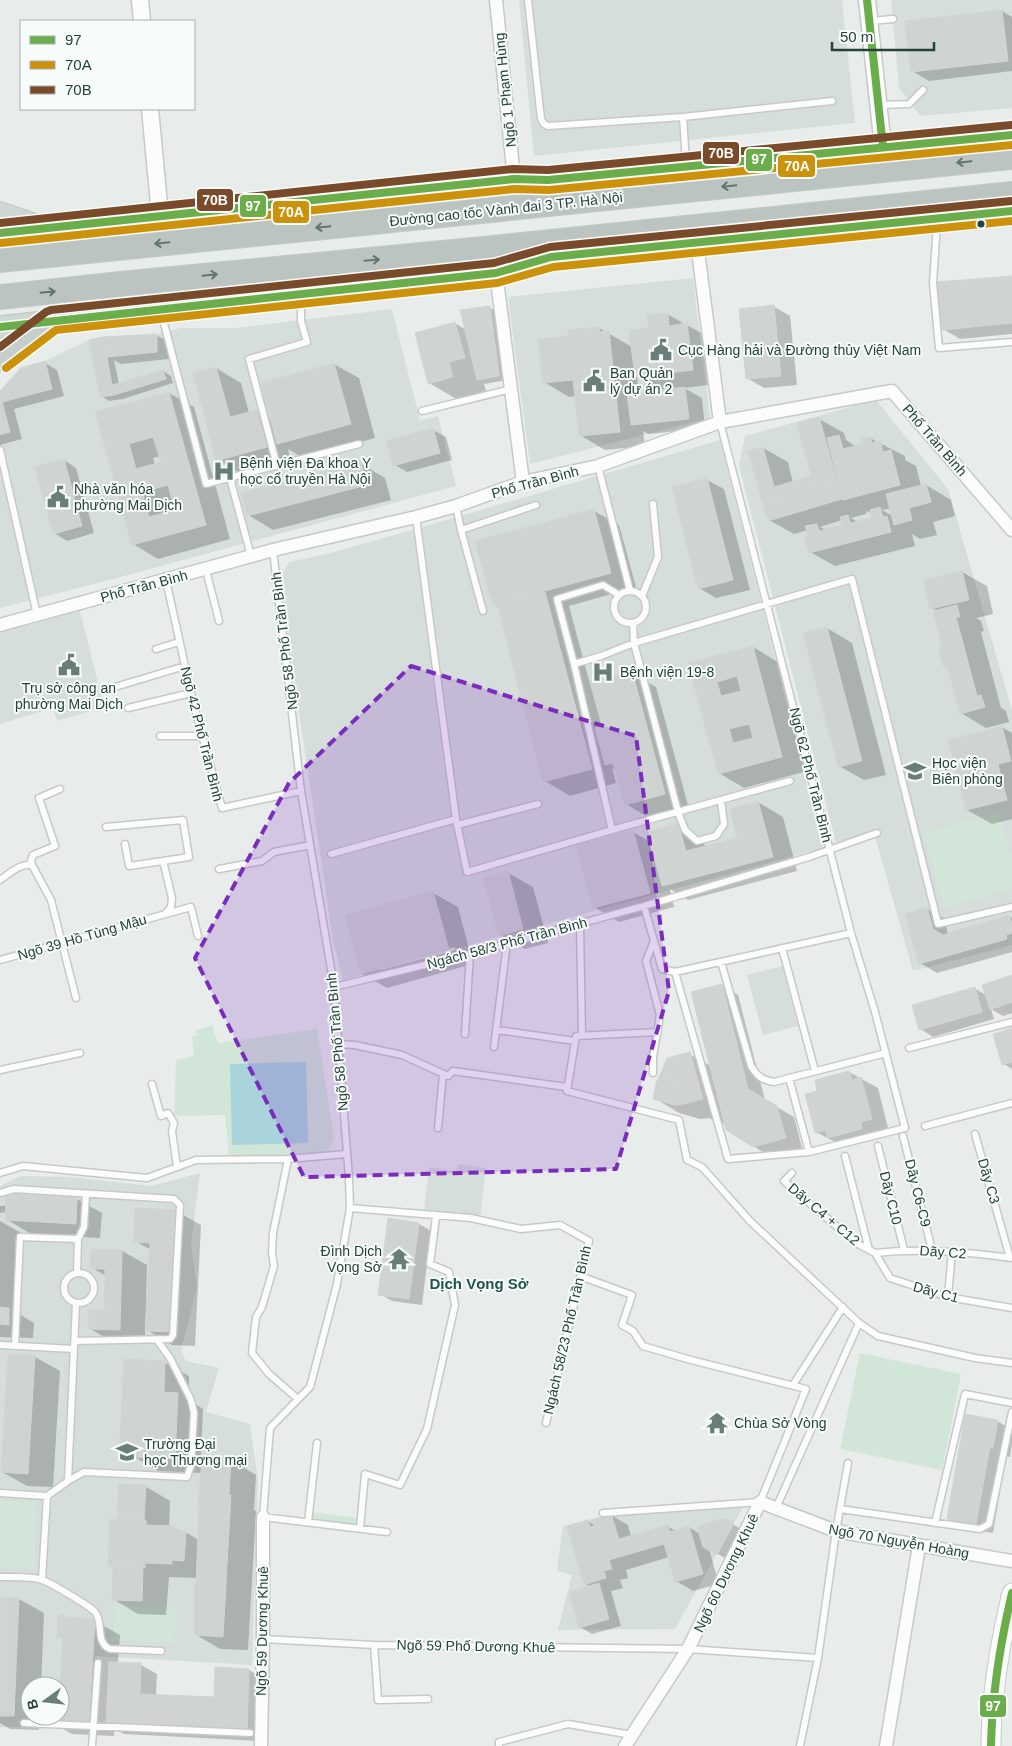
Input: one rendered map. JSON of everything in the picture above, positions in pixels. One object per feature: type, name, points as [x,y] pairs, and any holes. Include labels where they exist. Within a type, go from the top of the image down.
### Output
[{"type":"highway","name":"Đường cao tốc Vành đai 3 TP. Hà Nội","points":[[0,260],[1012,157]]},
{"type":"highway","points":[[687,167],[864,172]]},
{"type":"highway","points":[[0,298],[120,284],[483,249],[1012,194]]},
{"type":"highway","points":[[697,243],[868,209]]},
{"type":"highway","points":[[0,360],[52,320]]},
{"type":"main road","points":[[0,233],[514,179],[548,180],[1012,135]]},
{"type":"main road","points":[[0,242],[113,229],[485,194],[548,180]]},
{"type":"main road","points":[[0,316],[142,300],[493,267],[551,257],[1012,211]]},
{"type":"main road","points":[[0,213],[46,229]]},
{"type":"main road","points":[[0,327],[160,308],[496,273],[551,257]]},
{"type":"main road","points":[[991,1746],[995,1677],[1005,1620],[1012,1593]]},
{"type":"street","points":[[140,0],[142,20]]},
{"type":"street","name":"Ngõ 1 Phạm Hùng","points":[[496,0],[514,179]]},
{"type":"street","points":[[867,0],[883,147]]},
{"type":"street","points":[[150,110],[160,215]]},
{"type":"street","points":[[697,243],[720,422]]},
{"type":"street","points":[[496,273],[523,482]]},
{"type":"street","name":"Phố Trần Bình","points":[[0,625],[206,570],[273,550],[416,517],[456,506],[523,482],[598,466],[720,422],[892,391],[1012,530]]},
{"type":"street","name":"Ngõ 70 Nguyễn Hoàng","points":[[760,1502],[836,1531],[1012,1561]]},
{"type":"street","name":"Ngõ 60 Dương Khuê","points":[[625,1746],[688,1649],[760,1502]]},
{"type":"street","name":"Ngõ 59 Dương Khuê","points":[[261,1746],[263,1517]]},
{"type":"street","points":[[886,1746],[919,1546]]},
{"type":"lane","points":[[528,0],[541,119],[548,126],[683,117],[832,101]]},
{"type":"lane","points":[[869,22],[894,19]]},
{"type":"lane","points":[[878,105],[909,104],[923,90]]},
{"type":"lane","points":[[683,117],[687,167]]},
{"type":"lane","points":[[937,218],[933,282],[939,348],[1012,342]]},
{"type":"lane","points":[[277,466],[249,359],[307,342],[301,320],[302,293]]},
{"type":"lane","points":[[160,308],[206,484],[359,444]]},
{"type":"lane","points":[[422,411],[511,389]]},
{"type":"lane","name":"Ngõ 62 Phố Trần Bình","points":[[720,422],[851,933],[886,1053],[905,1128],[808,1152]]},
{"type":"lane","points":[[0,450],[38,615]]},
{"type":"lane","points":[[598,466],[630,591]]},
{"type":"lane","points":[[230,478],[250,556]]},
{"type":"lane","points":[[642,596],[658,558],[654,504]]},
{"type":"lane","points":[[461,530],[536,505]]},
{"type":"lane","points":[[456,506],[483,611]]},
{"type":"lane","points":[[416,517],[457,822],[467,872],[790,781]]},
{"type":"lane","name":"Ngõ 58 Phố Trần Bình","points":[[263,1517],[270,1428],[310,1387],[337,1284],[350,1208],[334,986],[301,791],[273,550]]},
{"type":"lane","points":[[206,570],[218,621]]},
{"type":"lane","points":[[574,664],[634,643],[852,579],[938,924],[1012,907]]},
{"type":"lane","name":"Ngõ 42 Phố Trần Bình","points":[[166,580],[201,736],[222,808],[301,791]]},
{"type":"lane","points":[[612,830],[557,598],[603,585],[619,595]]},
{"type":"lane","points":[[630,591],[642,596],[646,605],[645,615],[633,624],[623,622],[615,615],[614,605],[619,595],[630,591]]},
{"type":"lane","points":[[633,624],[634,643],[684,830],[697,841],[716,836],[724,824],[721,800]]},
{"type":"lane","points":[[156,649],[179,642]]},
{"type":"lane","points":[[115,687],[185,666]]},
{"type":"lane","points":[[128,708],[191,693]]},
{"type":"lane","points":[[160,736],[201,736]]},
{"type":"lane","points":[[60,789],[38,798],[54,846],[33,854],[31,861],[51,900],[76,998]]},
{"type":"lane","points":[[331,854],[457,822],[538,804]]},
{"type":"lane","points":[[106,827],[184,820],[189,857],[129,866],[125,844]]},
{"type":"lane","name":"Ngách 58/3 Phố Trần Bình","points":[[334,986],[470,954],[644,906],[877,833]]},
{"type":"lane","points":[[219,869],[262,861],[274,852],[310,845]]},
{"type":"lane","points":[[163,861],[172,898],[171,907],[165,913]]},
{"type":"lane","points":[[0,880],[21,866],[32,866]]},
{"type":"lane","points":[[644,906],[662,968],[675,972],[851,933]]},
{"type":"lane","name":"Ngõ 39 Hồ Tùng Mậu","points":[[0,960],[191,907],[198,936]]},
{"type":"lane","points":[[580,924],[582,1035]]},
{"type":"lane","points":[[653,1073],[653,1057],[660,1014],[646,961],[654,941]]},
{"type":"lane","points":[[494,1047],[507,944]]},
{"type":"lane","points":[[782,948],[814,1071]]},
{"type":"lane","points":[[465,1034],[470,954]]},
{"type":"lane","points":[[721,962],[751,1066],[757,1075],[765,1080],[774,1082],[886,1053]]},
{"type":"lane","points":[[675,972],[728,1159],[808,1152],[789,1078]]},
{"type":"lane","points":[[909,1048],[1012,1022]]},
{"type":"lane","points":[[497,1030],[575,1041]]},
{"type":"lane","points":[[658,1032],[576,1036],[566,1087],[567,1092],[679,1120],[687,1160],[702,1167],[750,1221],[859,1323],[878,1336],[975,1358],[1012,1364]]},
{"type":"lane","points":[[338,1044],[402,1055],[448,1076],[453,1070],[566,1087]]},
{"type":"lane","points":[[0,1070],[80,1053]]},
{"type":"lane","points":[[438,1128],[443,1074]]},
{"type":"lane","points":[[152,1084],[161,1116],[168,1113],[174,1124],[172,1131],[177,1167]]},
{"type":"lane","points":[[925,1126],[1012,1104]]},
{"type":"lane","name":"Dãy C3","points":[[975,1134],[1011,1258]]},
{"type":"lane","name":"Dãy C6-C9","points":[[904,1136],[932,1250]]},
{"type":"lane","name":"Dãy C10","points":[[878,1146],[904,1250]]},
{"type":"lane","points":[[0,1173],[23,1166],[147,1178],[196,1160],[288,1159],[346,1154]]},
{"type":"lane","points":[[845,1156],[872,1252]]},
{"type":"lane","points":[[288,1159],[273,1234],[272,1252],[274,1266],[264,1294],[262,1307],[256,1317],[252,1353],[269,1374],[298,1399]]},
{"type":"lane","name":"Dãy C4 + C12","points":[[792,1173],[784,1181],[856,1243],[872,1252]]},
{"type":"lane","points":[[0,1193],[14,1189],[174,1199],[180,1205],[173,1335],[170,1339],[75,1341]]},
{"type":"lane","points":[[77,1272],[78,1239],[84,1227],[86,1194]]},
{"type":"lane","name":"Ngách 58/23 Phố Trần Bình","points":[[350,1208],[471,1218],[521,1228],[560,1225],[589,1241],[546,1423]]},
{"type":"lane","points":[[360,1528],[365,1474],[400,1485],[427,1429],[455,1305],[449,1272],[430,1264],[436,1216]]},
{"type":"lane","points":[[15,1346],[20,1237],[78,1239]]},
{"type":"lane","name":"Dãy C2","points":[[872,1252],[932,1250],[1011,1258]]},
{"type":"lane","points":[[948,1297],[952,1251]]},
{"type":"lane","name":"Dãy C1","points":[[872,1252],[890,1278],[948,1297],[1012,1308]]},
{"type":"lane","points":[[77,1272],[91,1278],[94,1288],[90,1298],[82,1303],[76,1303],[68,1299],[63,1290],[63,1285],[68,1276],[77,1272]]},
{"type":"lane","points":[[580,1276],[632,1295],[622,1324],[633,1330],[643,1346],[793,1385],[843,1307]]},
{"type":"lane","points":[[68,1482],[76,1303]]},
{"type":"lane","points":[[776,1508],[859,1323]]},
{"type":"lane","points":[[0,1493],[47,1496],[84,1472],[187,1476],[191,1466],[194,1413],[191,1400],[170,1358],[157,1340]]},
{"type":"lane","points":[[0,1345],[74,1349]]},
{"type":"lane","name":"Ngõ 60 Dương Khuê","points":[[760,1502],[806,1389],[793,1385]]},
{"type":"lane","points":[[936,1523],[965,1394],[1012,1403]]},
{"type":"lane","points":[[840,1509],[980,1529],[989,1524],[1012,1412]]},
{"type":"lane","points":[[308,1522],[318,1443]]},
{"type":"lane","points":[[1003,1454],[1012,1456]]},
{"type":"lane","points":[[800,1746],[818,1658],[836,1531],[848,1464]]},
{"type":"lane","points":[[42,1579],[47,1496]]},
{"type":"lane","points":[[603,1513],[760,1502]]},
{"type":"lane","points":[[263,1517],[386,1532]]},
{"type":"lane","points":[[0,1576],[42,1579],[96,1613],[100,1622],[102,1642],[105,1647],[110,1649],[160,1651]]},
{"type":"lane","name":"Ngõ 59 Phố Dương Khuê","points":[[263,1639],[374,1645],[688,1649],[818,1658]]},
{"type":"lane","points":[[374,1645],[378,1700],[428,1699]]},
{"type":"lane","points":[[92,1746],[98,1663]]},
{"type":"lane","points":[[499,1746],[499,1742],[568,1724],[632,1735]]},
{"type":"lane","points":[[70,1725],[250,1732]]},
{"type":"highlighted area","points":[[411,666],[636,736],[669,991],[616,1169],[304,1177],[195,958],[289,783]]},
{"type":"shaded area","points":[[519,0],[842,0],[855,123],[534,156]]},
{"type":"shaded area","points":[[891,0],[1012,0],[1012,108],[920,116],[899,88]]},
{"type":"shaded area","points":[[693,278],[710,418],[530,464],[508,297]]},
{"type":"shaded area","name":"Bệnh viện Đa khoa Y học cổ truyền Hà Nội","points":[[392,309],[420,420],[438,416],[456,486],[0,608],[0,435],[10,431],[2,402],[52,389],[45,361],[89,340],[103,337],[157,334],[180,328],[235,328]]},
{"type":"shaded area","name":"Học viện Biên phòng","points":[[876,400],[948,489],[1012,710],[1012,945],[913,971],[874,833],[836,843],[739,466],[745,436]]},
{"type":"shaded area","name":"Bệnh viện 19-8","points":[[720,440],[823,848],[343,980],[333,940],[279,577],[290,562],[412,530]]},
{"type":"shaded area","points":[[80,611],[104,707],[57,721],[53,708],[0,724],[0,633]]},
{"type":"shaded area","points":[[782,966],[798,1026],[763,1035],[747,975]]},
{"type":"shaded area","points":[[458,1164],[486,1168],[480,1218],[424,1210],[429,1167],[456,1171]]},
{"type":"shaded area","name":"Trường Đại học Thương mại","points":[[200,1173],[191,1245],[197,1287],[181,1351],[186,1361],[219,1368],[206,1412],[250,1424],[258,1480],[252,1665],[95,1656],[91,1725],[70,1724],[70,1676],[20,1676],[19,1727],[0,1727],[0,1186],[21,1176],[72,1177],[151,1186]]},
{"type":"shaded area","points":[[743,1507],[675,1629],[558,1630],[572,1575],[557,1571],[563,1526],[611,1514]]},
{"type":"green space","points":[[998,812],[1012,861],[1012,889],[944,908],[923,833]]},
{"type":"green space","points":[[212,1025],[218,1043],[317,1029],[334,1139],[324,1158],[230,1165],[225,1115],[174,1116],[176,1060],[194,1056],[192,1036],[197,1035],[196,1030]]},
{"type":"green space","points":[[860,1353],[961,1374],[942,1470],[840,1449]]},
{"type":"green space","points":[[0,1500],[37,1502],[34,1569],[0,1567]]},
{"type":"green space","points":[[311,1512],[358,1518],[357,1526],[311,1520]]},
{"type":"green space","points":[[114,1606],[176,1609],[174,1643],[113,1640]]},
{"type":"water","points":[[306,1062],[308,1143],[232,1145],[230,1064]]},
{"type":"building","points":[[1002,10],[1008,61],[911,72],[905,21]]},
{"type":"building","points":[[1012,276],[1012,323],[942,330],[937,282]]},
{"type":"building","points":[[774,305],[781,376],[746,379],[739,309]]},
{"type":"building","points":[[490,306],[499,376],[477,380],[460,310]]},
{"type":"building","name":"Cục Hàng hải và Đường thủy Việt Nam","points":[[668,313],[669,326],[687,323],[693,370],[635,377],[629,330],[649,328],[647,315]]},
{"type":"building","points":[[455,322],[465,358],[449,362],[453,377],[428,384],[415,333]]},
{"type":"building","name":"Ban Quản lý dự án 2","points":[[599,327],[600,332],[609,331],[620,432],[579,436],[573,380],[543,383],[538,339],[568,336],[568,330]]},
{"type":"building","points":[[157,334],[157,352],[107,357],[103,337]]},
{"type":"building","points":[[103,337],[114,395],[100,397],[89,340]]},
{"type":"building","points":[[45,361],[52,389],[2,402],[0,391],[21,368]]},
{"type":"building","points":[[334,363],[351,424],[277,444],[261,383]]},
{"type":"building","points":[[216,367],[230,417],[257,410],[267,447],[216,461],[193,373]]},
{"type":"building","points":[[163,370],[166,379],[114,395],[112,385]]},
{"type":"building","points":[[685,387],[689,419],[631,425],[627,394]]},
{"type":"building","points":[[169,392],[206,525],[132,545],[95,412]],"holes":[[[153,437],[161,462],[136,469],[129,444]],[[168,485],[175,510],[149,517],[142,492]]]},
{"type":"building","points":[[0,394],[10,432],[0,435]]},
{"type":"building","points":[[819,417],[838,484],[815,491],[797,423]]},
{"type":"building","points":[[433,428],[440,453],[393,466],[386,441]]},
{"type":"building","points":[[839,435],[843,449],[862,444],[861,439],[870,437],[872,443],[880,440],[883,452],[891,450],[900,485],[843,500],[827,438]]},
{"type":"building","points":[[763,447],[778,501],[763,505],[748,451]]},
{"type":"building","name":"Nhà văn hóa phường Mai Dịch","points":[[64,459],[82,526],[53,534],[35,467]]},
{"type":"building","points":[[361,462],[367,485],[247,516],[241,493]]},
{"type":"building","points":[[811,476],[815,491],[778,501],[774,487]]},
{"type":"building","points":[[707,478],[733,580],[698,589],[672,487]]},
{"type":"building","points":[[838,484],[842,499],[768,521],[763,505]]},
{"type":"building","points":[[926,484],[931,502],[909,508],[912,520],[894,525],[886,494]]},
{"type":"building","points":[[880,507],[883,517],[887,516],[891,532],[809,553],[804,536],[808,536],[805,526],[817,524],[819,531],[842,525],[840,517],[848,515],[850,523],[872,518],[870,510]]},
{"type":"building","points":[[594,509],[611,573],[493,605],[475,541]]},
{"type":"building","points":[[962,571],[969,600],[930,609],[923,580]]},
{"type":"building","points":[[545,592],[592,769],[543,782],[497,604]]},
{"type":"building","points":[[957,605],[960,617],[956,617],[977,696],[981,695],[985,707],[960,714],[947,665],[943,666],[938,648],[942,647],[933,611]]},
{"type":"building","points":[[827,627],[862,761],[838,767],[803,633]]},
{"type":"building","points":[[753,646],[782,757],[718,774],[688,663]],"holes":[[[737,676],[741,691],[721,696],[717,682]],[[749,724],[753,738],[733,743],[729,729]]]},
{"type":"building","points":[[632,671],[665,794],[625,805],[613,763],[605,765],[595,728],[602,726],[590,682]]},
{"type":"building","points":[[1002,726],[1011,761],[998,764],[1007,800],[966,810],[948,740]]},
{"type":"building","points":[[758,801],[773,857],[662,886],[647,832],[678,823],[686,851],[737,838],[730,809]]},
{"type":"building","points":[[633,830],[650,893],[593,908],[576,846]]},
{"type":"building","points":[[508,871],[523,929],[499,936],[483,878]]},
{"type":"building","points":[[433,891],[449,950],[361,974],[345,915]]},
{"type":"building","points":[[927,907],[933,929],[943,935],[1009,915],[1012,933],[1006,935],[1007,939],[919,964],[905,914]]},
{"type":"building","points":[[1012,975],[1012,1002],[990,1010],[982,985]]},
{"type":"building","points":[[722,984],[748,1089],[777,1106],[786,1138],[753,1147],[726,1130],[691,992]]},
{"type":"building","points":[[975,987],[982,1012],[919,1030],[912,1005]]},
{"type":"building","points":[[1012,1028],[1012,1062],[1002,1065],[993,1034]]},
{"type":"building","points":[[690,1052],[703,1099],[683,1104],[677,1082],[660,1075],[667,1058]]},
{"type":"building","points":[[849,1071],[852,1080],[861,1077],[872,1119],[861,1122],[862,1129],[827,1138],[826,1130],[815,1133],[805,1094],[817,1091],[815,1080]]},
{"type":"building","points":[[660,1075],[677,1082],[683,1104],[674,1105],[653,1099],[656,1083]]},
{"type":"building","points":[[6,1194],[77,1197],[76,1224],[5,1220]]},
{"type":"building","points":[[135,1208],[177,1210],[171,1332],[145,1331],[150,1243],[134,1242]]},
{"type":"building","name":"Đình Dịch Vọng Sở","points":[[388,1218],[419,1223],[409,1299],[378,1295]]},
{"type":"building","points":[[91,1249],[122,1250],[120,1330],[88,1329],[88,1310],[104,1310],[105,1269],[90,1269]]},
{"type":"building","points":[[0,1307],[9,1308],[9,1325],[0,1324]]},
{"type":"building","points":[[8,1354],[35,1355],[28,1474],[1,1472]]},
{"type":"building","points":[[124,1359],[165,1361],[164,1392],[178,1393],[175,1459],[132,1457],[120,1442]]},
{"type":"building","points":[[965,1414],[998,1420],[993,1448],[990,1447],[976,1524],[947,1519]]},
{"type":"building","points":[[202,1457],[231,1459],[229,1495],[231,1495],[223,1637],[194,1635],[194,1583],[196,1584],[198,1509]]},
{"type":"building","points":[[119,1484],[146,1485],[144,1520],[117,1519]]},
{"type":"building","points":[[611,1514],[619,1539],[667,1525],[670,1532],[689,1526],[703,1574],[675,1582],[664,1544],[609,1560],[612,1569],[604,1571],[606,1578],[584,1585],[567,1526],[588,1520],[590,1527],[594,1526],[592,1520]]},
{"type":"building","points":[[724,1518],[734,1523],[717,1555],[703,1547],[697,1527]]},
{"type":"building","points":[[110,1519],[146,1520],[146,1525],[174,1526],[174,1530],[186,1531],[184,1561],[172,1560],[172,1564],[145,1563],[145,1568],[108,1566]]},
{"type":"building","points":[[113,1566],[143,1568],[142,1601],[112,1600]]},
{"type":"building","points":[[599,1583],[609,1619],[579,1628],[569,1592]]},
{"type":"building","points":[[0,1597],[19,1597],[14,1716],[0,1716]]},
{"type":"building","points":[[59,1615],[95,1619],[89,1723],[70,1722],[70,1676],[60,1676],[63,1637],[57,1637]]},
{"type":"building","points":[[109,1662],[141,1663],[140,1694],[214,1697],[215,1667],[249,1669],[247,1732],[106,1725]]},
{"type":"transit line","name":"97","points":[[867,0],[883,147]]},
{"type":"transit line","name":"70B","points":[[0,223],[513,169],[548,170],[1011,125]]},
{"type":"transit line","name":"97","points":[[0,233],[514,179],[548,180],[1012,135]]},
{"type":"transit line","name":"70A","points":[[1,243],[514,189],[549,190],[1012,145]]},
{"type":"transit line","name":"70B","points":[[0,347],[51,310],[494,263],[550,247],[1011,201]]},
{"type":"transit line","name":"97","points":[[0,327],[496,273],[551,257],[1012,211]]},
{"type":"transit line","name":"70A","points":[[6,368],[56,330],[497,283],[553,267],[1012,221]]},
{"type":"transit line","name":"97","points":[[991,1746],[997,1669],[1012,1593]]},
{"type":"place","name":"Cục Hàng hải và Đường thủy Việt Nam","points":[[661,350]]},
{"type":"place","name":"Ban Quản lý dự án 2","points":[[594,381]]},
{"type":"place","name":"Bệnh viện Đa khoa Y học cổ truyền Hà Nội","points":[[224,471]]},
{"type":"place","name":"Nhà văn hóa phường Mai Dịch","points":[[58,497]]},
{"type":"place","name":"Trụ sở công an phường Mai Dịch","points":[[69,665]]},
{"type":"place","name":"Bệnh viện 19-8","points":[[603,672]]},
{"type":"place","name":"Học viện Biên phòng","points":[[915,771]]},
{"type":"place","name":"Đình Dịch Vọng Sở","points":[[399,1259]]},
{"type":"place","name":"Chùa Sở Vòng","points":[[717,1423]]},
{"type":"place","name":"Trường Đại học Thương mại","points":[[127,1452]]},
{"type":"district","name":"Dịch Vọng Sở","points":[[479,1284]]}]
